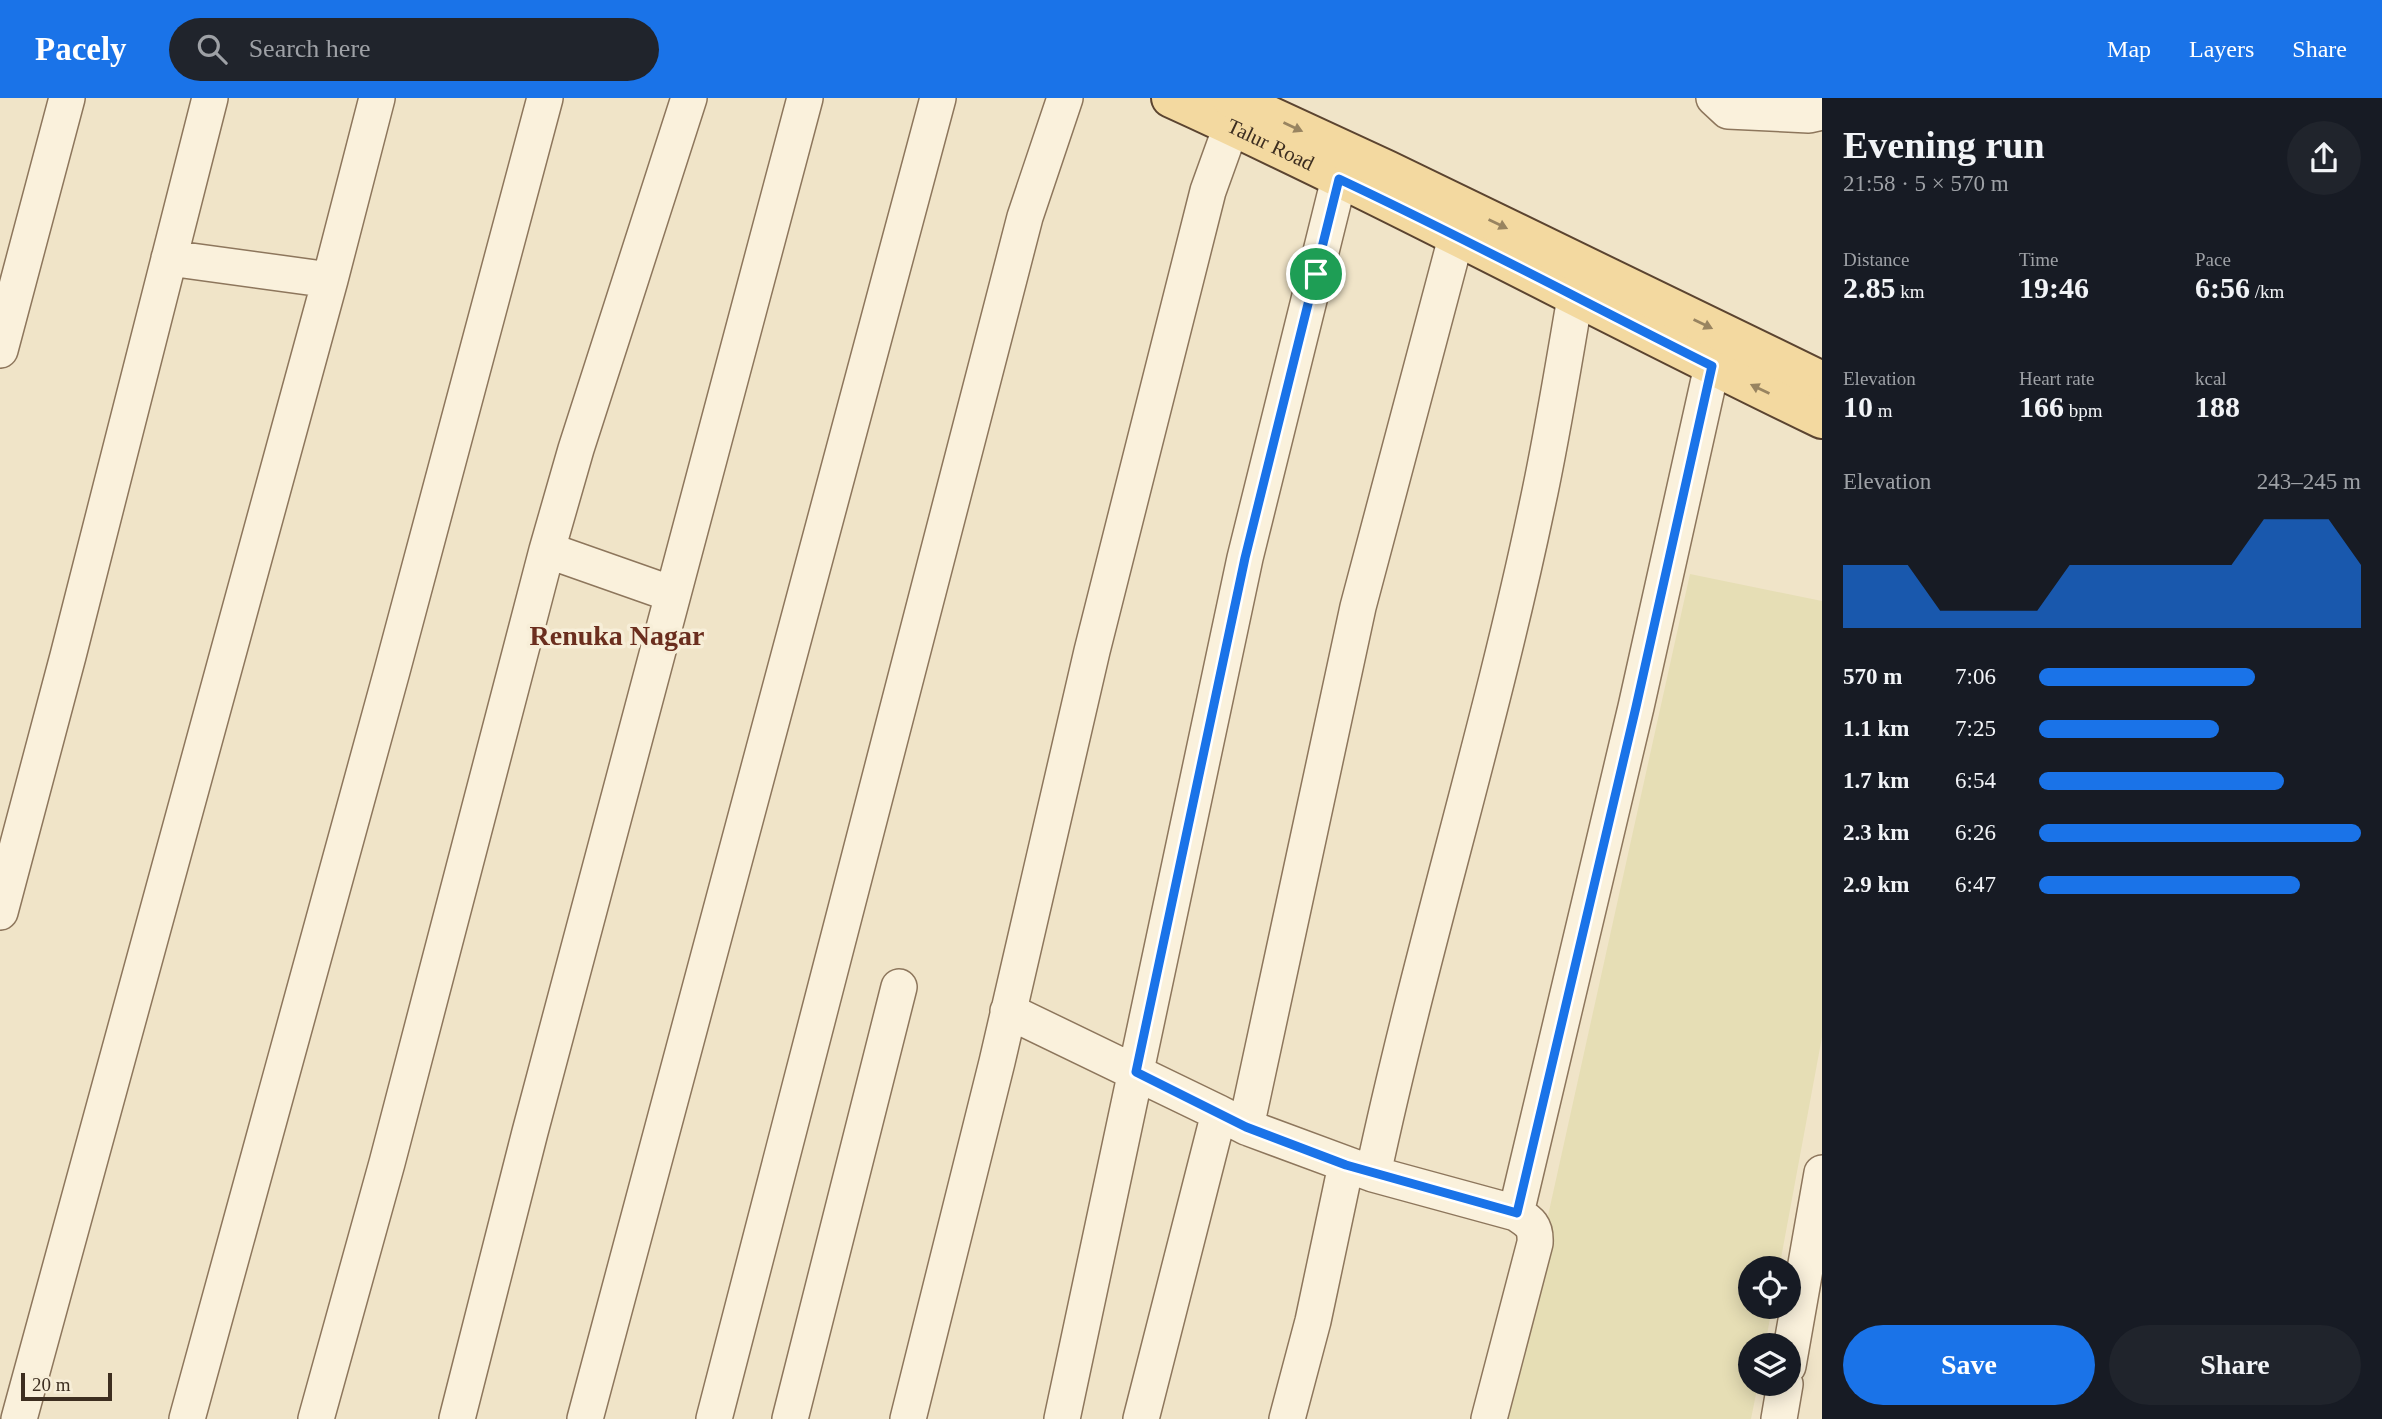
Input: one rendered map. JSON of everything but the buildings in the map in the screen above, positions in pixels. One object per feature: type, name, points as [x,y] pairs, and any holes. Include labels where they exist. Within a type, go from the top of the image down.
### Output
[{"type":"main road","name":"Talur Road","points":[[1171,98],[1234,109],[1387,170],[1822,381]]},
{"type":"main road","name":"Talur Road","points":[[1234,109],[1339,179],[1457,234],[1575,298],[1822,419]]},
{"type":"street","points":[[0,350],[67,98]]},
{"type":"street","points":[[0,912],[210,98]]},
{"type":"street","points":[[19,1419],[330,280],[377,98]]},
{"type":"street","points":[[187,1419],[396,657],[545,98]]},
{"type":"street","points":[[316,1419],[387,1163],[547,550],[576,449],[689,98]]},
{"type":"street","points":[[457,1419],[537,1105],[805,98]]},
{"type":"street","points":[[585,1419],[938,98]]},
{"type":"street","points":[[714,1419],[1025,217],[1065,98]]},
{"type":"street","points":[[1714,98],[1728,111],[1809,115],[1822,112]]},
{"type":"street","points":[[908,1419],[1008,1012],[1092,651],[1208,191],[1234,109]]},
{"type":"street","points":[[1062,1419],[1245,558],[1339,179]]},
{"type":"street","points":[[1141,1419],[1233,1120],[1358,607],[1457,234]]},
{"type":"street","points":[[169,258],[330,280]]},
{"type":"street","points":[[1287,1419],[1313,1321],[1360,1169],[1386,1114],[1452,859],[1537,506],[1575,298]]},
{"type":"street","points":[[1517,1213],[1636,707],[1712,366]]},
{"type":"street","points":[[547,550],[672,594]]},
{"type":"street","points":[[790,1419],[899,986]]},
{"type":"street","points":[[1008,1012],[1233,1120],[1360,1169],[1517,1213],[1529,1222],[1536,1231],[1535,1243],[1489,1419]]},
{"type":"street","points":[[1796,1333],[1814,1264],[1822,1173]]},
{"type":"street","points":[[1779,1419],[1783,1396]]},
{"type":"shaded area","points":[[1690,574],[1822,601],[1822,1037],[1781,1256],[1738,1256],[1738,1319],[1770,1319],[1767,1333],[1738,1333],[1738,1396],[1756,1396],[1751,1419],[1503,1419]]},
{"type":"district","name":"Renuka Nagar","points":[[617,635]]},
{"type":"route","points":[[1339,179],[1457,234],[1575,298],[1712,366],[1636,707],[1517,1213],[1346,1165],[1246,1127],[1136,1072],[1245,558],[1316,274],[1339,179]]}]
